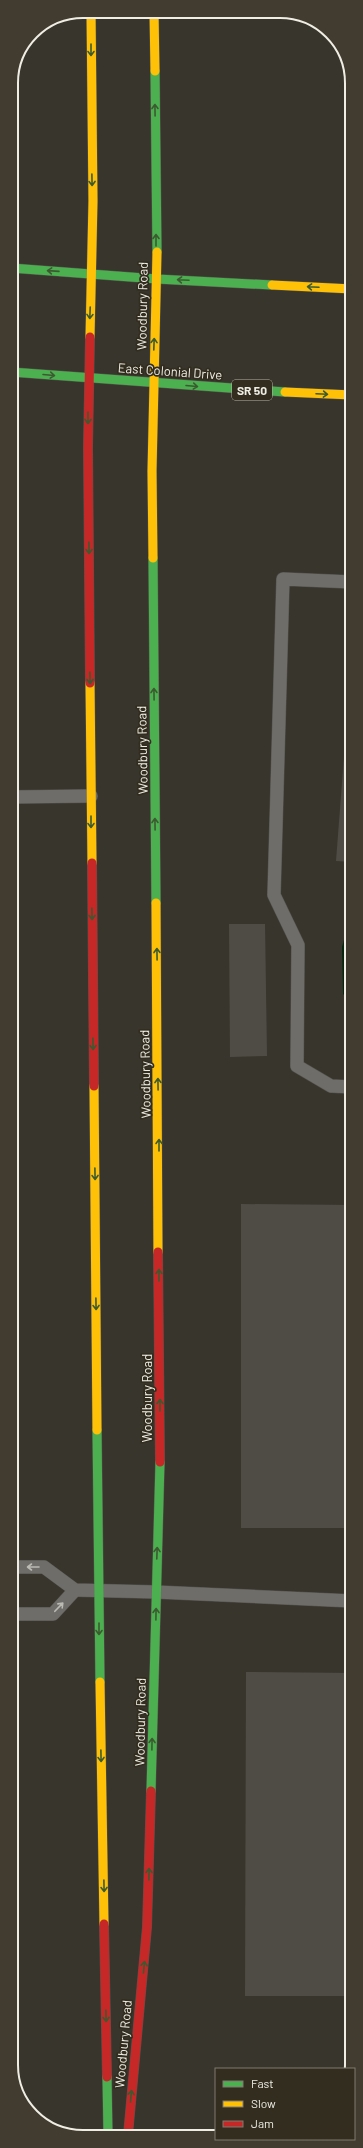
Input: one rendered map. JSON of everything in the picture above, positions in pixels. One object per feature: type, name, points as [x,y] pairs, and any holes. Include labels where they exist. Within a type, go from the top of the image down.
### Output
[{"type":"main road","name":"Woodbury Road","points":[[91,18],[92,274],[88,379],[91,796],[99,1590],[108,2130]]},
{"type":"main road","name":"Woodbury Road","points":[[128,2130],[147,1927],[160,1444],[152,471],[153,383],[157,279],[154,18]]},
{"type":"main road","points":[[18,269],[157,279],[345,289]]},
{"type":"main road","name":"East Colonial Drive","points":[[18,373],[88,379],[345,395]]},
{"type":"lane","points":[[345,582],[283,579],[274,895],[298,945],[297,1066],[331,1086],[345,1087]]},
{"type":"lane","points":[[18,797],[91,796]]},
{"type":"lane","points":[[18,1566],[44,1566],[75,1590],[156,1592],[345,1601]]},
{"type":"lane","points":[[18,1614],[52,1614],[75,1590]]},
{"type":"shaded area","points":[[345,936],[345,996],[343,994],[342,947]]},
{"type":"building","points":[[345,743],[345,862],[336,861]]},
{"type":"building","points":[[229,924],[265,924],[267,1056],[230,1057]]},
{"type":"building","points":[[241,1204],[345,1205],[345,1528],[241,1528]]},
{"type":"building","points":[[246,1672],[345,1673],[345,1996],[245,1996]]},
{"type":"traffic: fast","points":[[155,71],[157,252]]},
{"type":"traffic: fast","points":[[18,269],[157,279],[272,285]]},
{"type":"traffic: fast","points":[[18,373],[285,392]]},
{"type":"traffic: fast","points":[[153,558],[156,903]]},
{"type":"traffic: fast","points":[[97,1430],[100,1682]]},
{"type":"traffic: fast","points":[[151,1791],[160,1462]]},
{"type":"traffic: fast","points":[[107,2077],[108,2130]]},
{"type":"traffic: slow","points":[[90,337],[93,201],[91,18]]},
{"type":"traffic: slow","points":[[154,18],[155,71]]},
{"type":"traffic: slow","points":[[153,558],[152,471],[157,252]]},
{"type":"traffic: slow","points":[[272,285],[345,289]]},
{"type":"traffic: slow","points":[[285,392],[345,395]]},
{"type":"traffic: slow","points":[[90,683],[92,863]]},
{"type":"traffic: slow","points":[[156,903],[158,1252]]},
{"type":"traffic: slow","points":[[94,1086],[97,1430]]},
{"type":"traffic: slow","points":[[100,1682],[104,1924]]},
{"type":"traffic: jam","points":[[90,337],[88,447],[90,683]]},
{"type":"traffic: jam","points":[[92,863],[94,1086]]},
{"type":"traffic: jam","points":[[158,1252],[160,1462]]},
{"type":"traffic: jam","points":[[128,2130],[147,1927],[151,1791]]},
{"type":"traffic: jam","points":[[104,1924],[107,2077]]}]
